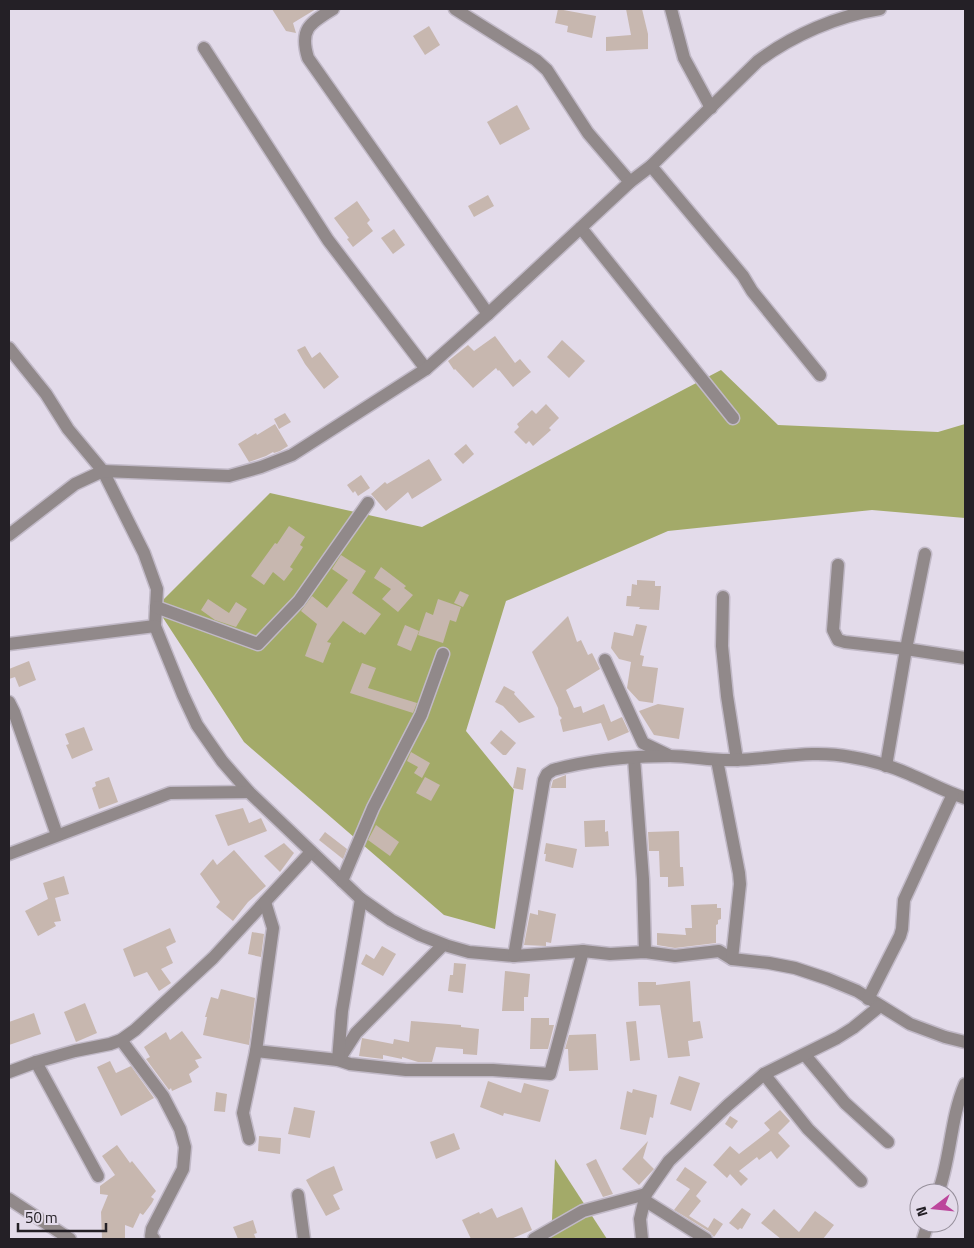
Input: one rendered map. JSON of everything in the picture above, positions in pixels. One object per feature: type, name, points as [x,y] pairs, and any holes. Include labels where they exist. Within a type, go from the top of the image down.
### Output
[{"type":"street","points":[[334,9],[321,16],[306,29],[304,44],[308,58],[488,314]]},
{"type":"street","points":[[455,9],[536,60],[547,70],[588,133],[630,182]]},
{"type":"street","points":[[671,9],[684,58],[711,108]]},
{"type":"street","points":[[9,535],[75,484],[103,471],[229,476],[261,467],[292,455],[426,369],[630,182],[651,166],[758,62],[774,50],[816,28],[880,9]]},
{"type":"street","points":[[204,48],[328,240],[426,369]]},
{"type":"street","points":[[651,166],[742,276],[820,375]]},
{"type":"street","points":[[580,228],[733,418]]},
{"type":"street","points":[[9,348],[46,394],[68,429],[103,471],[144,553],[157,588],[155,626],[197,725],[222,761],[249,792],[360,900],[391,920],[443,944],[469,952],[514,956],[583,951],[610,954],[645,952],[675,956],[719,951],[732,959],[795,968],[836,982],[868,998],[910,1024],[965,1042]]},
{"type":"street","points":[[156,607],[258,644],[299,601],[368,503]]},
{"type":"street","points":[[886,766],[925,554]]},
{"type":"street","points":[[838,565],[833,630],[838,640],[965,658]]},
{"type":"street","points":[[724,598],[722,646],[727,696],[737,760]]},
{"type":"street","points":[[9,644],[155,626]]},
{"type":"street","points":[[342,882],[373,808],[421,715],[443,654]]},
{"type":"street","points":[[605,660],[643,743],[671,756]]},
{"type":"street","points":[[9,702],[57,835]]},
{"type":"street","points":[[514,956],[544,780],[547,774],[553,770],[634,758],[671,756],[717,760],[811,753],[850,756],[907,773],[959,796],[904,900],[900,936],[868,998]]},
{"type":"street","points":[[634,758],[643,879],[645,952]]},
{"type":"street","points":[[717,760],[740,878],[732,959]]},
{"type":"street","points":[[9,854],[170,793],[249,792]]},
{"type":"street","points":[[9,1072],[74,1050],[99,1047],[121,1040],[136,1030],[213,958],[311,852]]},
{"type":"street","points":[[338,1060],[342,1011],[360,900]]},
{"type":"street","points":[[249,1139],[243,1113],[256,1051],[273,928],[265,902]]},
{"type":"street","points":[[338,1060],[356,1033],[443,944]]},
{"type":"street","points":[[256,1051],[406,1070],[493,1070],[550,1074],[583,951]]},
{"type":"street","points":[[642,1239],[640,1219],[645,1197],[670,1160],[764,1074],[805,1055],[845,1033],[880,1006]]},
{"type":"street","points":[[121,1040],[163,1096],[180,1129],[185,1147],[182,1169],[152,1229],[151,1236],[154,1239]]},
{"type":"street","points":[[805,1055],[845,1103],[888,1142]]},
{"type":"street","points":[[36,1062],[98,1176]]},
{"type":"street","points":[[764,1074],[808,1129],[861,1181]]},
{"type":"street","points":[[941,1183],[947,1167],[956,1116],[965,1084]]},
{"type":"street","points":[[298,1196],[304,1239]]},
{"type":"street","points":[[534,1239],[583,1211],[645,1197],[706,1239]]},
{"type":"street","points":[[9,1199],[70,1239]]},
{"type":"green space","points":[[721,370],[778,425],[938,432],[965,424],[965,518],[872,510],[668,531],[506,601],[466,731],[514,790],[495,929],[444,915],[244,742],[156,607],[270,493],[422,527]]},
{"type":"green space","points":[[555,1159],[607,1239],[551,1239]]},
{"type":"building","points":[[272,9],[316,9],[293,23],[296,33],[286,31]]},
{"type":"building","points":[[558,9],[596,16],[592,38],[567,32],[568,26],[555,23]]},
{"type":"building","points":[[626,9],[642,9],[648,34],[648,49],[606,51],[606,37],[631,35]]},
{"type":"building","points":[[429,26],[440,45],[425,55],[413,36]]},
{"type":"building","points":[[517,105],[530,129],[500,145],[487,122]]},
{"type":"building","points":[[488,195],[494,206],[474,217],[468,206]]},
{"type":"building","points":[[357,201],[370,220],[367,223],[373,231],[353,247],[347,239],[349,238],[334,218]]},
{"type":"building","points":[[394,229],[405,245],[393,254],[381,238]]},
{"type":"building","points":[[495,336],[515,363],[520,359],[531,372],[513,387],[496,368],[473,388],[454,370],[448,361],[468,345],[474,351]]},
{"type":"building","points":[[562,340],[585,361],[569,378],[547,357]]},
{"type":"building","points":[[305,346],[312,358],[320,352],[339,377],[324,389],[297,350]]},
{"type":"building","points":[[546,404],[559,418],[549,428],[551,430],[533,446],[529,441],[526,444],[514,432],[519,427],[517,424],[532,410],[536,414]]},
{"type":"building","points":[[285,413],[291,422],[279,429],[274,419]]},
{"type":"building","points":[[275,424],[288,446],[280,451],[249,462],[238,444]]},
{"type":"building","points":[[466,444],[474,454],[463,464],[454,454]]},
{"type":"building","points":[[429,459],[442,480],[412,499],[408,492],[386,511],[371,494],[385,482],[387,484]]},
{"type":"building","points":[[361,475],[370,488],[358,496],[347,485]]},
{"type":"building","points":[[289,526],[305,537],[300,545],[303,547],[290,567],[293,569],[284,581],[273,572],[264,585],[251,576]]},
{"type":"building","points":[[341,555],[366,571],[352,593],[381,614],[365,635],[343,621],[327,642],[331,643],[323,663],[305,656],[317,624],[301,611],[312,596],[327,608],[348,580],[332,569]]},
{"type":"building","points":[[381,567],[406,586],[404,588],[413,595],[398,612],[382,599],[391,589],[374,578]]},
{"type":"building","points":[[637,580],[655,581],[655,586],[661,586],[659,610],[626,606],[627,596],[631,596],[632,584],[637,585]]},
{"type":"building","points":[[460,591],[469,595],[463,607],[454,603]]},
{"type":"building","points":[[208,599],[229,613],[236,602],[247,609],[236,627],[215,620],[201,610]]},
{"type":"building","points":[[438,599],[461,607],[456,622],[450,620],[443,643],[418,635],[426,612],[433,615]]},
{"type":"building","points":[[568,616],[577,642],[581,640],[588,655],[592,653],[600,669],[566,690],[574,708],[581,706],[583,713],[604,704],[611,722],[622,717],[629,732],[608,741],[601,723],[563,732],[560,720],[562,718],[532,652]]},
{"type":"building","points":[[636,624],[647,626],[640,655],[644,656],[642,666],[658,668],[653,703],[639,701],[627,688],[631,662],[619,659],[611,648],[614,632],[633,636]]},
{"type":"building","points":[[405,625],[419,631],[411,651],[397,645]]},
{"type":"building","points":[[29,661],[36,680],[19,687],[15,677],[9,679],[9,669]]},
{"type":"building","points":[[362,663],[376,668],[368,688],[417,703],[413,713],[350,693]]},
{"type":"building","points":[[504,686],[515,692],[514,694],[535,717],[519,723],[503,706],[495,702]]},
{"type":"building","points":[[658,704],[684,708],[679,739],[654,735],[639,711]]},
{"type":"building","points":[[84,727],[93,750],[72,759],[66,745],[69,744],[65,734]]},
{"type":"building","points":[[501,730],[516,743],[506,755],[503,755],[490,743]]},
{"type":"building","points":[[411,752],[430,763],[422,778],[414,773],[418,767],[407,761]]},
{"type":"building","points":[[517,767],[526,769],[523,790],[513,788]]},
{"type":"building","points":[[566,775],[566,788],[551,788],[553,780]]},
{"type":"building","points":[[109,777],[118,802],[99,809],[92,788],[96,786],[95,782]]},
{"type":"building","points":[[425,777],[440,785],[431,801],[416,793]]},
{"type":"building","points":[[243,808],[249,823],[261,818],[267,831],[228,846],[215,815]]},
{"type":"building","points":[[605,820],[605,832],[608,831],[609,846],[585,847],[584,821]]},
{"type":"building","points":[[376,825],[399,842],[390,856],[368,840]]},
{"type":"building","points":[[679,831],[680,867],[683,867],[684,886],[668,887],[668,877],[660,877],[659,851],[649,851],[648,832]]},
{"type":"building","points":[[325,832],[347,849],[343,859],[319,840]]},
{"type":"building","points":[[284,843],[294,853],[280,872],[264,856]]},
{"type":"building","points":[[546,843],[577,849],[573,868],[545,861]]},
{"type":"building","points":[[234,850],[266,886],[248,902],[233,921],[216,907],[220,902],[200,874],[213,859],[217,865]]},
{"type":"building","points":[[64,876],[69,894],[55,898],[61,921],[54,922],[56,926],[38,936],[25,911],[48,899],[43,883]]},
{"type":"building","points":[[717,904],[717,908],[721,908],[721,919],[718,920],[716,925],[716,943],[675,948],[657,945],[657,933],[686,935],[685,928],[692,928],[691,905]]},
{"type":"building","points":[[538,910],[556,914],[551,943],[546,942],[546,946],[524,945],[530,913],[538,915]]},
{"type":"building","points":[[170,928],[176,942],[166,947],[173,963],[161,969],[171,983],[159,991],[147,972],[134,977],[123,949]]},
{"type":"building","points":[[252,932],[264,934],[261,957],[248,954]]},
{"type":"building","points":[[382,946],[396,954],[383,976],[361,964],[366,954],[374,959]]},
{"type":"building","points":[[454,963],[466,964],[463,993],[448,991],[450,975],[453,975]]},
{"type":"building","points":[[505,971],[530,974],[528,997],[524,997],[524,1011],[502,1011]]},
{"type":"building","points":[[690,981],[693,1022],[700,1021],[703,1038],[688,1041],[690,1056],[668,1058],[660,1005],[639,1006],[638,982],[656,982],[656,985]]},
{"type":"building","points":[[221,989],[255,998],[249,1045],[203,1035],[207,1017],[205,1017],[211,997],[218,999]]},
{"type":"building","points":[[85,1003],[97,1033],[76,1042],[64,1012]]},
{"type":"building","points":[[34,1013],[41,1034],[9,1045],[9,1022]]},
{"type":"building","points":[[531,1018],[549,1018],[549,1025],[554,1025],[548,1049],[530,1049]]},
{"type":"building","points":[[411,1021],[461,1025],[461,1027],[479,1029],[477,1055],[463,1054],[463,1049],[436,1047],[432,1062],[418,1062],[402,1057],[402,1059],[383,1055],[383,1059],[359,1056],[362,1038],[393,1044],[394,1039],[409,1042]]},
{"type":"building","points":[[636,1021],[640,1060],[630,1061],[626,1022]]},
{"type":"building","points":[[182,1031],[202,1058],[195,1060],[199,1067],[189,1074],[192,1082],[172,1091],[171,1088],[169,1090],[146,1059],[150,1057],[144,1047],[166,1032],[170,1040]]},
{"type":"building","points":[[596,1034],[598,1070],[569,1071],[568,1049],[565,1049],[569,1035]]},
{"type":"building","points":[[110,1061],[116,1073],[131,1066],[154,1098],[121,1116],[97,1067]]},
{"type":"building","points":[[679,1076],[700,1083],[691,1111],[670,1104]]},
{"type":"building","points":[[488,1081],[521,1093],[524,1083],[549,1090],[540,1122],[504,1113],[503,1116],[480,1107]]},
{"type":"building","points":[[633,1089],[657,1095],[653,1118],[650,1117],[646,1135],[620,1129],[627,1091],[632,1093]]},
{"type":"building","points":[[216,1092],[227,1094],[225,1112],[214,1111]]},
{"type":"building","points":[[294,1107],[315,1111],[310,1138],[288,1134]]},
{"type":"building","points":[[780,1110],[790,1121],[778,1133],[790,1146],[777,1159],[771,1151],[759,1160],[757,1157],[739,1171],[748,1179],[741,1186],[730,1174],[727,1178],[713,1165],[730,1146],[739,1154],[770,1130],[764,1123]]},
{"type":"building","points":[[730,1116],[738,1121],[732,1129],[725,1124]]},
{"type":"building","points":[[454,1133],[460,1149],[436,1159],[430,1142]]},
{"type":"building","points":[[259,1136],[281,1138],[280,1154],[258,1151]]},
{"type":"building","points":[[648,1141],[643,1158],[654,1169],[639,1185],[622,1169]]},
{"type":"building","points":[[117,1145],[130,1163],[132,1161],[156,1191],[151,1197],[154,1199],[152,1203],[143,1215],[140,1213],[133,1228],[125,1225],[125,1239],[102,1239],[101,1212],[108,1195],[100,1194],[100,1186],[115,1175],[102,1156]]},
{"type":"building","points":[[596,1159],[613,1194],[603,1197],[586,1164]]},
{"type":"building","points":[[334,1166],[343,1190],[333,1195],[340,1209],[326,1216],[306,1180]]},
{"type":"building","points":[[685,1167],[707,1182],[696,1196],[701,1201],[689,1216],[708,1228],[714,1218],[723,1224],[714,1237],[710,1232],[674,1210],[690,1189],[676,1180]]},
{"type":"building","points":[[522,1207],[532,1230],[511,1239],[471,1239],[462,1220],[492,1208],[497,1218]]},
{"type":"building","points":[[742,1208],[751,1214],[742,1229],[738,1230],[729,1223]]},
{"type":"building","points":[[774,1209],[799,1232],[815,1211],[834,1225],[823,1239],[781,1239],[761,1223]]},
{"type":"building","points":[[253,1220],[257,1233],[254,1234],[256,1239],[238,1239],[233,1227]]}]
